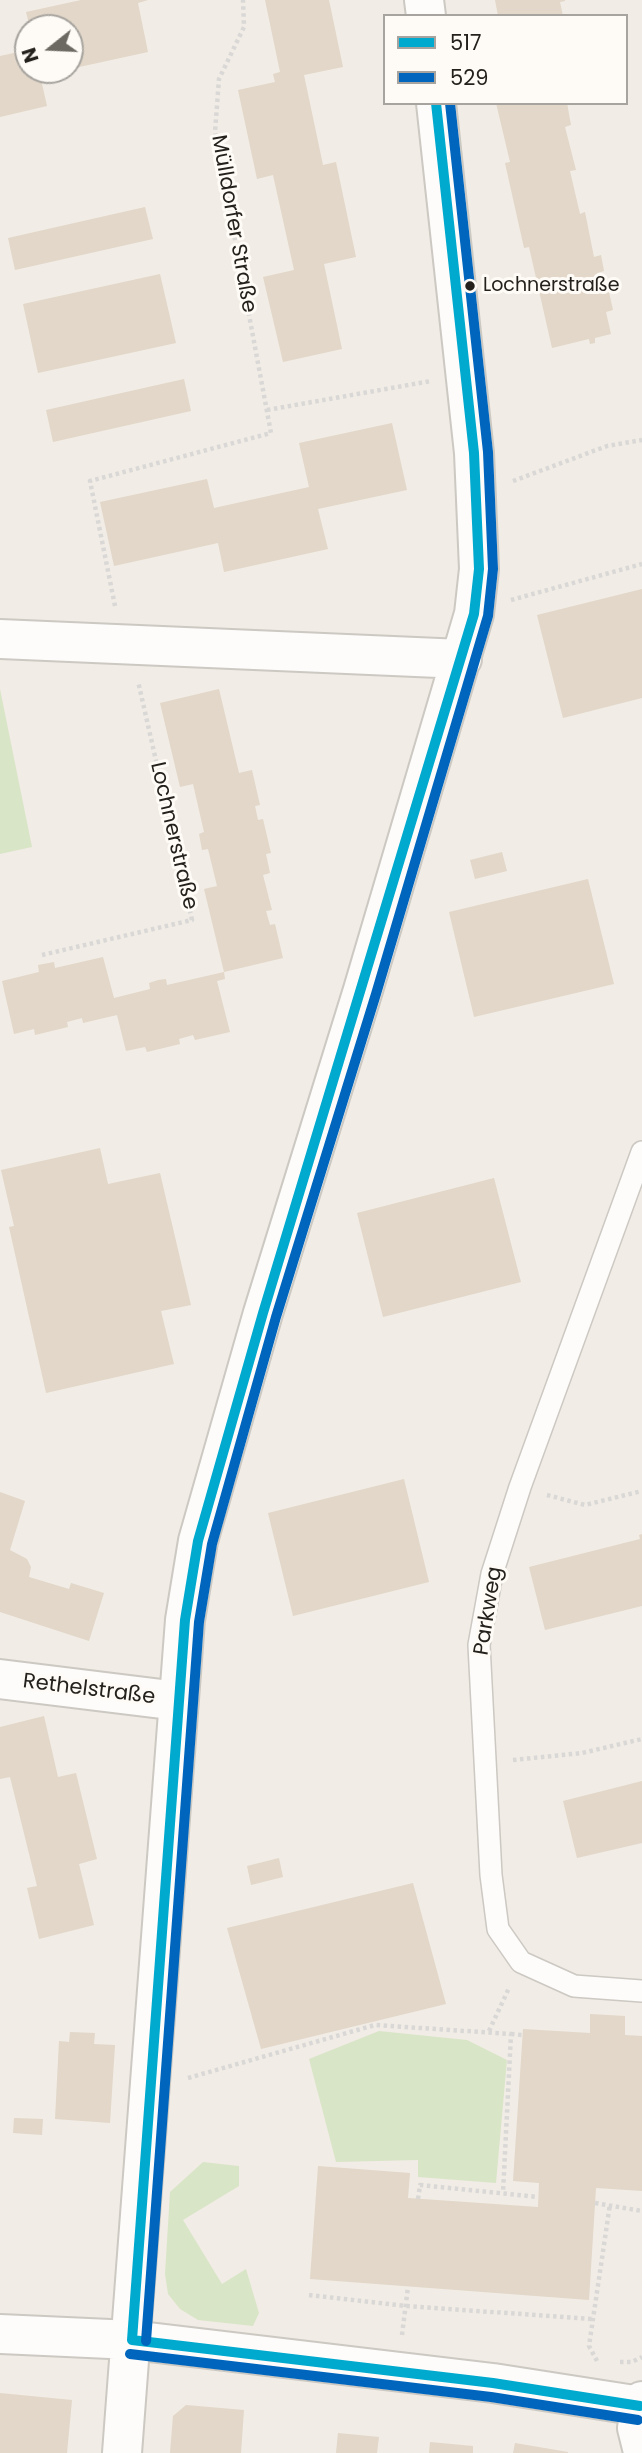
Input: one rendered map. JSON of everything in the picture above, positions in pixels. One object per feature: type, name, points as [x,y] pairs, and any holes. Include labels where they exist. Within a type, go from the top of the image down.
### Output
[{"type":"street","points":[[122,2453],[184,1620],[198,1541],[263,1313],[474,614],[479,569],[476,495],[466,374],[436,105]]},
{"type":"street","points":[[0,639],[462,659]]},
{"type":"street","name":"Rethelstraße","points":[[0,1679],[178,1701]]},
{"type":"street","points":[[0,2334],[132,2340],[397,2374],[493,2383],[641,2404],[637,2428],[642,2448]]},
{"type":"lane","name":"Parkweg","points":[[642,1152],[520,1488],[492,1574],[479,1646],[491,1875],[498,1929],[522,1962],[574,1986],[642,1991]]},
{"type":"path","name":"Mülldorfer Straße","points":[[129,643],[116,609],[90,481],[271,433],[215,132],[219,79],[244,27],[243,0]]},
{"type":"path","points":[[267,410],[466,374]]},
{"type":"path","points":[[476,495],[607,446],[642,440]]},
{"type":"path","points":[[474,614],[642,564]]},
{"type":"path","name":"Lochnerstraße","points":[[42,955],[192,920],[129,643]]},
{"type":"path","points":[[520,1488],[585,1505],[642,1491]]},
{"type":"path","points":[[485,1763],[582,1753],[642,1739]]},
{"type":"path","points":[[489,2031],[522,1962]]},
{"type":"path","points":[[149,2089],[375,2025],[522,2035]]},
{"type":"path","points":[[503,2193],[511,2034]]},
{"type":"path","points":[[418,2199],[420,2185],[538,2197]]},
{"type":"path","points":[[595,2203],[642,2211]]},
{"type":"path","points":[[593,2399],[597,2361],[589,2346],[610,2204]]},
{"type":"path","points":[[397,2374],[408,2287]]},
{"type":"path","points":[[309,2295],[406,2306],[592,2319]]},
{"type":"path","points":[[597,2361],[632,2362],[642,2357]]},
{"type":"green space","points":[[0,689],[32,847],[0,854]]},
{"type":"green space","points":[[379,2031],[467,2040],[507,2060],[496,2183],[418,2177],[418,2160],[336,2162],[309,2059]]},
{"type":"green space","points":[[203,2162],[239,2166],[239,2186],[183,2220],[222,2284],[246,2269],[259,2313],[253,2326],[198,2320],[180,2309],[168,2294],[165,2274],[170,2192]]},
{"type":"building","points":[[81,0],[148,0],[138,3],[148,52],[84,66],[84,14],[26,12]]},
{"type":"building","points":[[265,0],[329,0],[343,67],[304,75],[323,165],[336,162],[356,257],[324,264],[342,349],[283,362],[263,277],[294,270],[273,175],[257,179],[238,90],[275,82],[273,74],[280,72]]},
{"type":"building","points":[[495,0],[565,0],[560,2],[563,14],[498,14]]},
{"type":"building","points":[[14,53],[14,84],[42,84],[47,106],[0,117],[0,56]]},
{"type":"building","points":[[496,105],[567,105],[571,125],[565,127],[576,170],[570,171],[580,214],[585,212],[594,257],[601,255],[604,271],[597,273],[600,285],[607,283],[613,310],[606,312],[611,334],[595,338],[595,343],[590,344],[589,339],[552,348],[529,247],[524,248],[505,163],[510,162]]},
{"type":"building","points":[[145,207],[153,239],[15,270],[8,238]]},
{"type":"building","points":[[160,274],[176,343],[38,373],[23,304]]},
{"type":"building","points":[[184,379],[191,411],[53,442],[46,410]]},
{"type":"building","points":[[392,423],[407,490],[318,509],[328,549],[224,572],[218,543],[114,566],[100,502],[207,479],[214,508],[309,487],[299,443]]},
{"type":"building","points":[[642,589],[642,698],[563,718],[537,615]]},
{"type":"building","points":[[219,689],[239,773],[252,770],[260,805],[255,806],[258,820],[263,819],[271,853],[266,854],[270,873],[263,875],[272,910],[266,911],[270,925],[275,924],[283,958],[224,972],[204,889],[217,886],[208,849],[202,850],[199,834],[204,832],[193,784],[180,787],[160,703]]},
{"type":"building","points":[[502,852],[507,871],[475,879],[470,860]]},
{"type":"building","points":[[588,879],[614,984],[474,1017],[449,912]]},
{"type":"building","points":[[103,957],[114,998],[150,989],[149,983],[158,980],[166,979],[167,985],[224,972],[225,979],[217,981],[230,1032],[195,1040],[193,1035],[179,1039],[180,1044],[147,1052],[145,1047],[126,1051],[117,1015],[83,1023],[82,1018],[67,1022],[68,1027],[35,1035],[34,1029],[14,1034],[2,981],[39,972],[38,965],[54,962],[55,968]]},
{"type":"building","points":[[100,1148],[108,1184],[160,1173],[191,1305],[161,1311],[174,1364],[46,1393],[9,1227],[14,1226],[1,1170]]},
{"type":"building","points":[[494,1178],[521,1282],[383,1317],[357,1213]]},
{"type":"building","points":[[404,1479],[429,1582],[293,1616],[268,1513]]},
{"type":"building","points":[[0,1492],[25,1501],[10,1550],[27,1559],[31,1567],[29,1577],[69,1589],[71,1583],[104,1593],[89,1641],[0,1612]]},
{"type":"building","points":[[642,1534],[642,1606],[545,1630],[529,1567],[640,1539],[639,1535]]},
{"type":"building","points":[[44,1716],[58,1777],[76,1773],[97,1859],[79,1864],[94,1925],[39,1939],[27,1888],[37,1886],[10,1777],[0,1779],[0,1727]]},
{"type":"building","points":[[642,1781],[642,1843],[577,1858],[563,1801]]},
{"type":"building","points":[[279,1858],[283,1877],[251,1885],[247,1866]]},
{"type":"building","points":[[413,1883],[446,2004],[261,2049],[227,1928]]},
{"type":"building","points":[[590,2014],[625,2016],[625,2035],[642,2036],[642,2191],[596,2188],[589,2300],[310,2279],[318,2166],[410,2173],[408,2198],[538,2207],[539,2183],[513,2181],[523,2029],[590,2033]]},
{"type":"building","points":[[70,2032],[95,2033],[94,2044],[115,2045],[110,2123],[55,2119],[59,2041],[69,2042]]},
{"type":"building","points":[[14,2118],[43,2119],[42,2135],[13,2133]]},
{"type":"building","points":[[0,2393],[72,2400],[67,2453],[0,2453]]},
{"type":"building","points":[[186,2405],[244,2410],[241,2453],[170,2453],[173,2416]]},
{"type":"building","points":[[338,2433],[379,2437],[377,2453],[336,2453]]},
{"type":"building","points":[[430,2442],[473,2446],[473,2453],[429,2453]]},
{"type":"building","points":[[515,2443],[568,2452],[568,2453],[513,2453]]},
{"type":"transit line","name":"517","points":[[132,2340],[185,1620],[198,1541],[263,1313],[474,614],[479,569],[474,453],[436,105]]},
{"type":"transit line","name":"529","points":[[146,2341],[199,1622],[212,1544],[276,1317],[376,994],[488,616],[493,569],[488,452],[450,105]]},
{"type":"transit line","name":"517","points":[[132,2340],[493,2383],[640,2406]]},
{"type":"transit line","name":"529","points":[[130,2354],[491,2397],[638,2420]]},
{"type":"place","name":"Lochnerstraße","points":[[470,286]]}]
